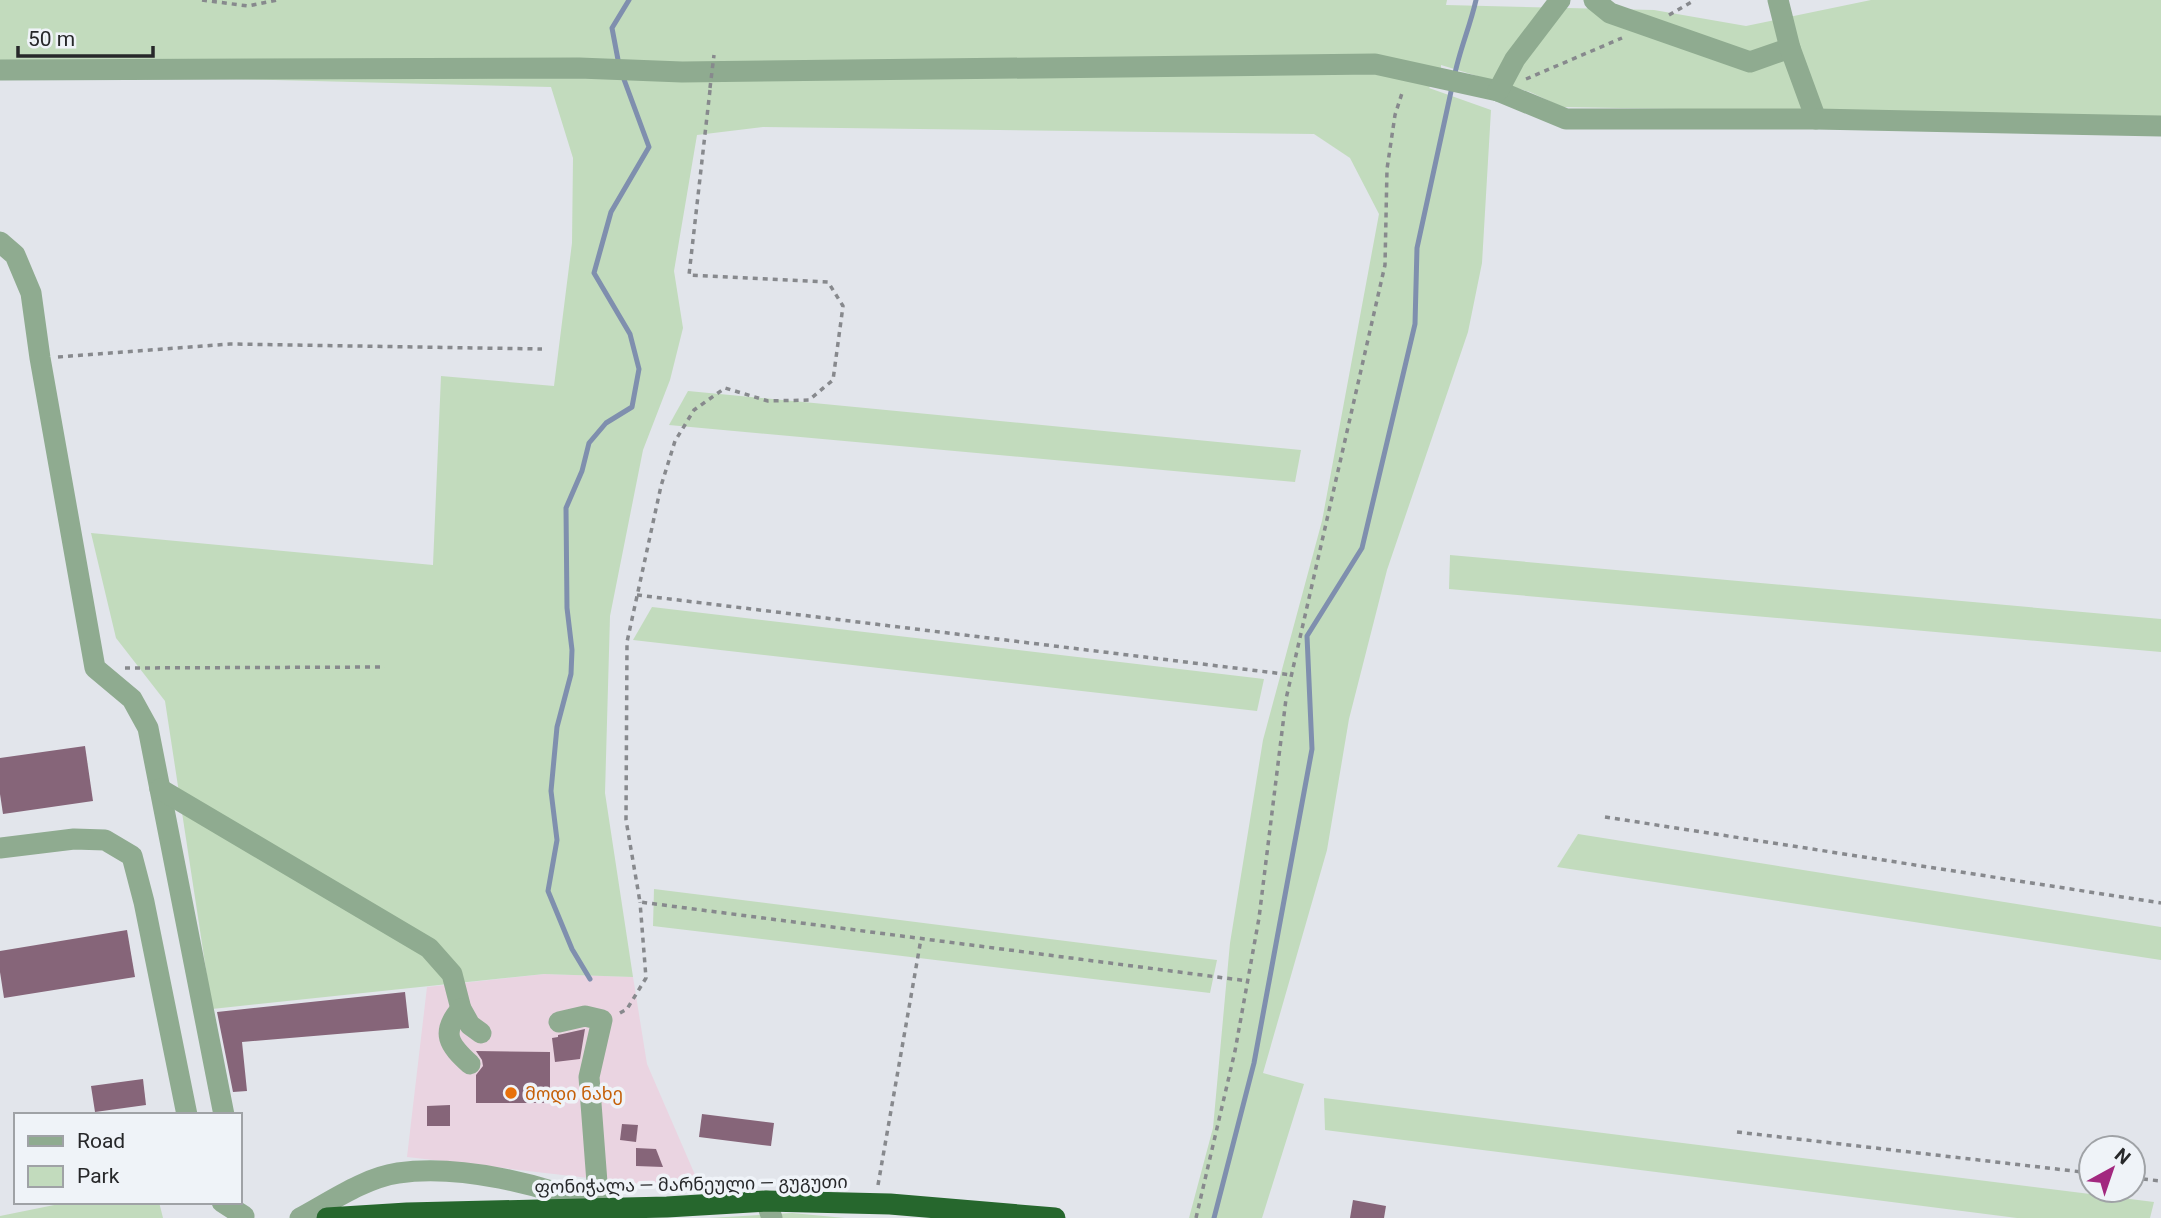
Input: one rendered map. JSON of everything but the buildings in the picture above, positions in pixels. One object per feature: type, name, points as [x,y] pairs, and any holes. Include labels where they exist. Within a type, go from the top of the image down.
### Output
[{"type":"highway","name":"ფონიჭალა — მარნეული — გუგუთი","points":[[327,1218],[407,1213],[599,1209],[667,1212],[769,1210],[874,1203],[1055,1218]]},
{"type":"street","points":[[1498,90],[1515,59],[1560,0]]},
{"type":"street","points":[[1594,0],[1610,13],[1750,62],[1790,48]]},
{"type":"street","points":[[1778,0],[1790,48],[1816,119]]},
{"type":"street","points":[[0,70],[579,68],[682,72],[1375,64],[1498,90],[1566,119],[1816,119],[2161,127]]},
{"type":"street","points":[[0,242],[15,256],[31,293],[95,668],[132,699],[148,728],[225,1113]]},
{"type":"street","points":[[160,789],[429,948],[452,975],[461,1009],[470,1024],[481,1033]]},
{"type":"street","points":[[0,848],[74,839],[105,840],[132,856],[144,902],[187,1113]]},
{"type":"street","points":[[461,1009],[452,1019],[449,1039],[453,1049],[470,1064]]},
{"type":"street","points":[[300,1218],[360,1186],[396,1173],[441,1171],[513,1182],[566,1194],[599,1209],[589,1077],[602,1020],[585,1016],[559,1021]]},
{"type":"street","points":[[225,1204],[245,1217]]},
{"type":"path","points":[[202,0],[248,6],[277,0]]},
{"type":"path","points":[[1498,90],[1648,27],[1695,0]]},
{"type":"path","points":[[602,1020],[627,1009],[646,978],[640,902],[626,820],[627,642],[636,595],[675,441],[694,410],[724,388],[768,401],[809,400],[833,380],[843,306],[828,282],[689,275],[714,55]]},
{"type":"path","points":[[1196,1218],[1236,1051],[1259,918],[1286,699],[1385,265],[1387,169],[1395,115],[1409,71]]},
{"type":"path","points":[[40,358],[230,344],[542,349]]},
{"type":"path","points":[[636,595],[1292,675]]},
{"type":"path","points":[[95,668],[386,667]]},
{"type":"path","points":[[1605,817],[2161,903]]},
{"type":"path","points":[[640,902],[1248,981]]},
{"type":"path","points":[[874,1203],[921,939]]},
{"type":"path","points":[[1737,1132],[2077,1171]]},
{"type":"shaded area","points":[[544,974],[633,977],[647,1064],[702,1191],[407,1157],[427,987]]},
{"type":"green space","points":[[0,0],[1447,0],[1446,5],[1654,10],[1746,26],[1871,0],[2161,0],[2161,117],[1562,107],[1530,92],[1441,65],[1441,74],[1429,88],[1491,110],[1482,263],[1468,332],[1387,570],[1349,719],[1327,850],[1263,1073],[1304,1084],[1262,1218],[1189,1218],[1213,1128],[1230,943],[1263,740],[1322,521],[1379,214],[1350,158],[1314,134],[763,127],[697,135],[674,271],[683,328],[670,380],[643,450],[610,616],[605,793],[633,977],[544,974],[212,1009],[165,701],[116,638],[91,533],[433,565],[441,376],[554,386],[572,243],[573,158],[551,87],[0,73]]},
{"type":"green space","points":[[688,391],[1301,450],[1295,482],[669,425]]},
{"type":"green space","points":[[1450,555],[2161,619],[2161,652],[1449,589]]},
{"type":"green space","points":[[652,607],[1264,679],[1257,711],[633,640]]},
{"type":"green space","points":[[1578,834],[2161,927],[2161,960],[1557,867]]},
{"type":"green space","points":[[654,889],[1217,960],[1210,993],[653,926]]},
{"type":"green space","points":[[1324,1098],[2077,1192],[2077,1204],[2154,1202],[2150,1218],[2017,1218],[1325,1130]]},
{"type":"green space","points":[[59,1204],[160,1204],[163,1218],[0,1218]]},
{"type":"green space","points":[[792,1213],[845,1218],[709,1218]]},
{"type":"waterway","points":[[619,65],[612,28],[629,0]]},
{"type":"waterway","points":[[1454,78],[1476,0]]},
{"type":"waterway","points":[[590,979],[572,949],[548,891],[557,840],[551,791],[557,727],[571,674],[566,508],[582,471],[589,443],[606,423],[632,407],[639,369],[630,334],[594,273],[611,212],[649,147],[622,74]]},
{"type":"waterway","points":[[1214,1218],[1254,1063],[1312,749],[1307,636],[1362,548],[1415,324],[1417,248],[1452,87]]},
{"type":"place","name":"მოდი ნახე","points":[[511,1093]]}]
